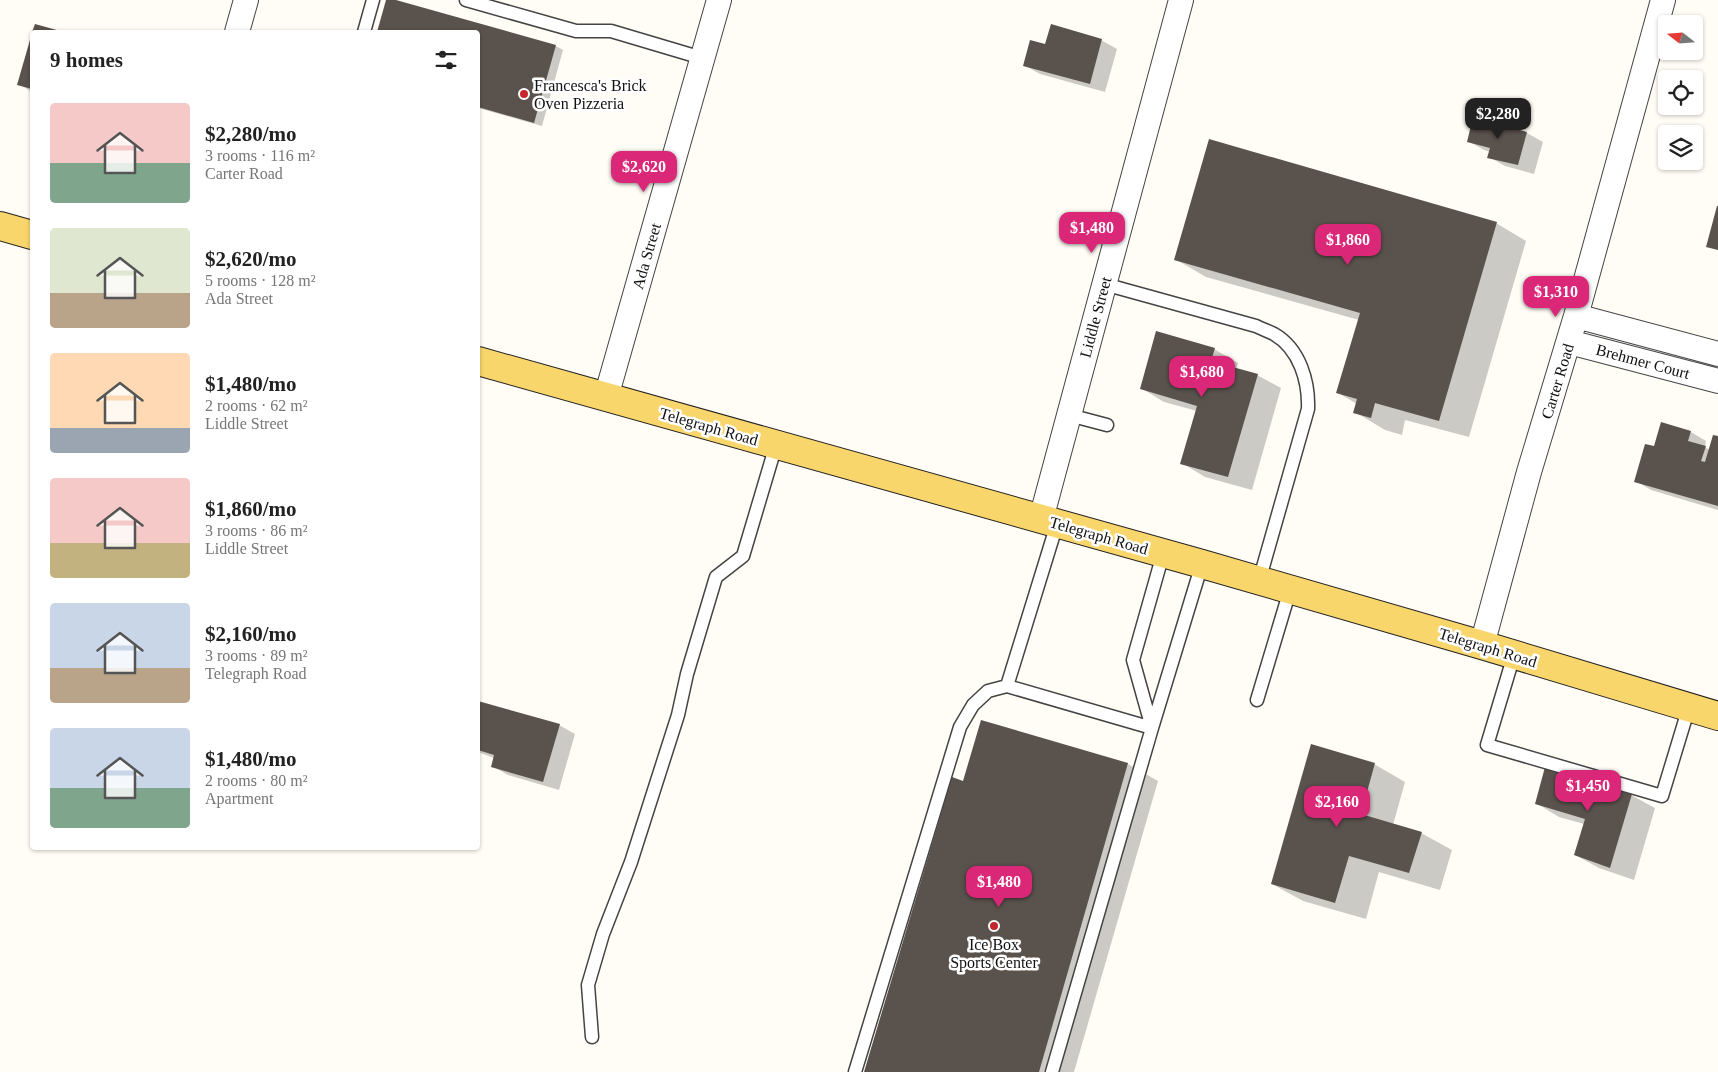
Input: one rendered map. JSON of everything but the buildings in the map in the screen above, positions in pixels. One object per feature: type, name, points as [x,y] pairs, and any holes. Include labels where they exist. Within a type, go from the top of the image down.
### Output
[{"type":"main road","points":[[0,226],[30,234]]},
{"type":"main road","name":"Telegraph Road","points":[[480,360],[606,397],[1202,564],[1718,716]]},
{"type":"street","points":[[238,30],[246,0]]},
{"type":"street","name":"Ada Street","points":[[606,397],[719,0]]},
{"type":"street","name":"Liddle Street","points":[[1049,521],[1069,414],[1181,0]]},
{"type":"street","name":"Carter Road","points":[[1482,645],[1529,472],[1569,342],[1663,0]]},
{"type":"street","name":"Brehmer Court","points":[[1576,316],[1718,354]]},
{"type":"street","name":"Brehmer Court","points":[[1569,342],[1718,381]]},
{"type":"lane","points":[[365,30],[373,0]]},
{"type":"lane","points":[[466,0],[576,31],[611,31],[702,58]]},
{"type":"lane","points":[[1104,284],[1256,326],[1275,335],[1290,348],[1299,362],[1308,394],[1308,410],[1259,581]]},
{"type":"lane","points":[[1069,414],[1107,425]]},
{"type":"lane","points":[[592,1037],[588,985],[603,934],[631,862],[675,724],[687,674],[716,577],[743,556],[776,445]]},
{"type":"lane","points":[[1007,686],[1049,521]]},
{"type":"lane","points":[[1152,728],[1133,660],[1163,554]]},
{"type":"lane","points":[[1052,1072],[1152,728],[1202,564]]},
{"type":"lane","points":[[1257,700],[1290,590]]},
{"type":"lane","points":[[1514,655],[1487,745],[1496,748],[1662,796],[1689,707]]},
{"type":"lane","points":[[855,1072],[960,728],[973,704],[988,691],[1007,686],[1152,728]]},
{"type":"place","name":"Francesca's Brick Oven Pizzeria","points":[[524,94]]},
{"type":"place","name":"Ice Box Sports Center","points":[[994,926]]}]
